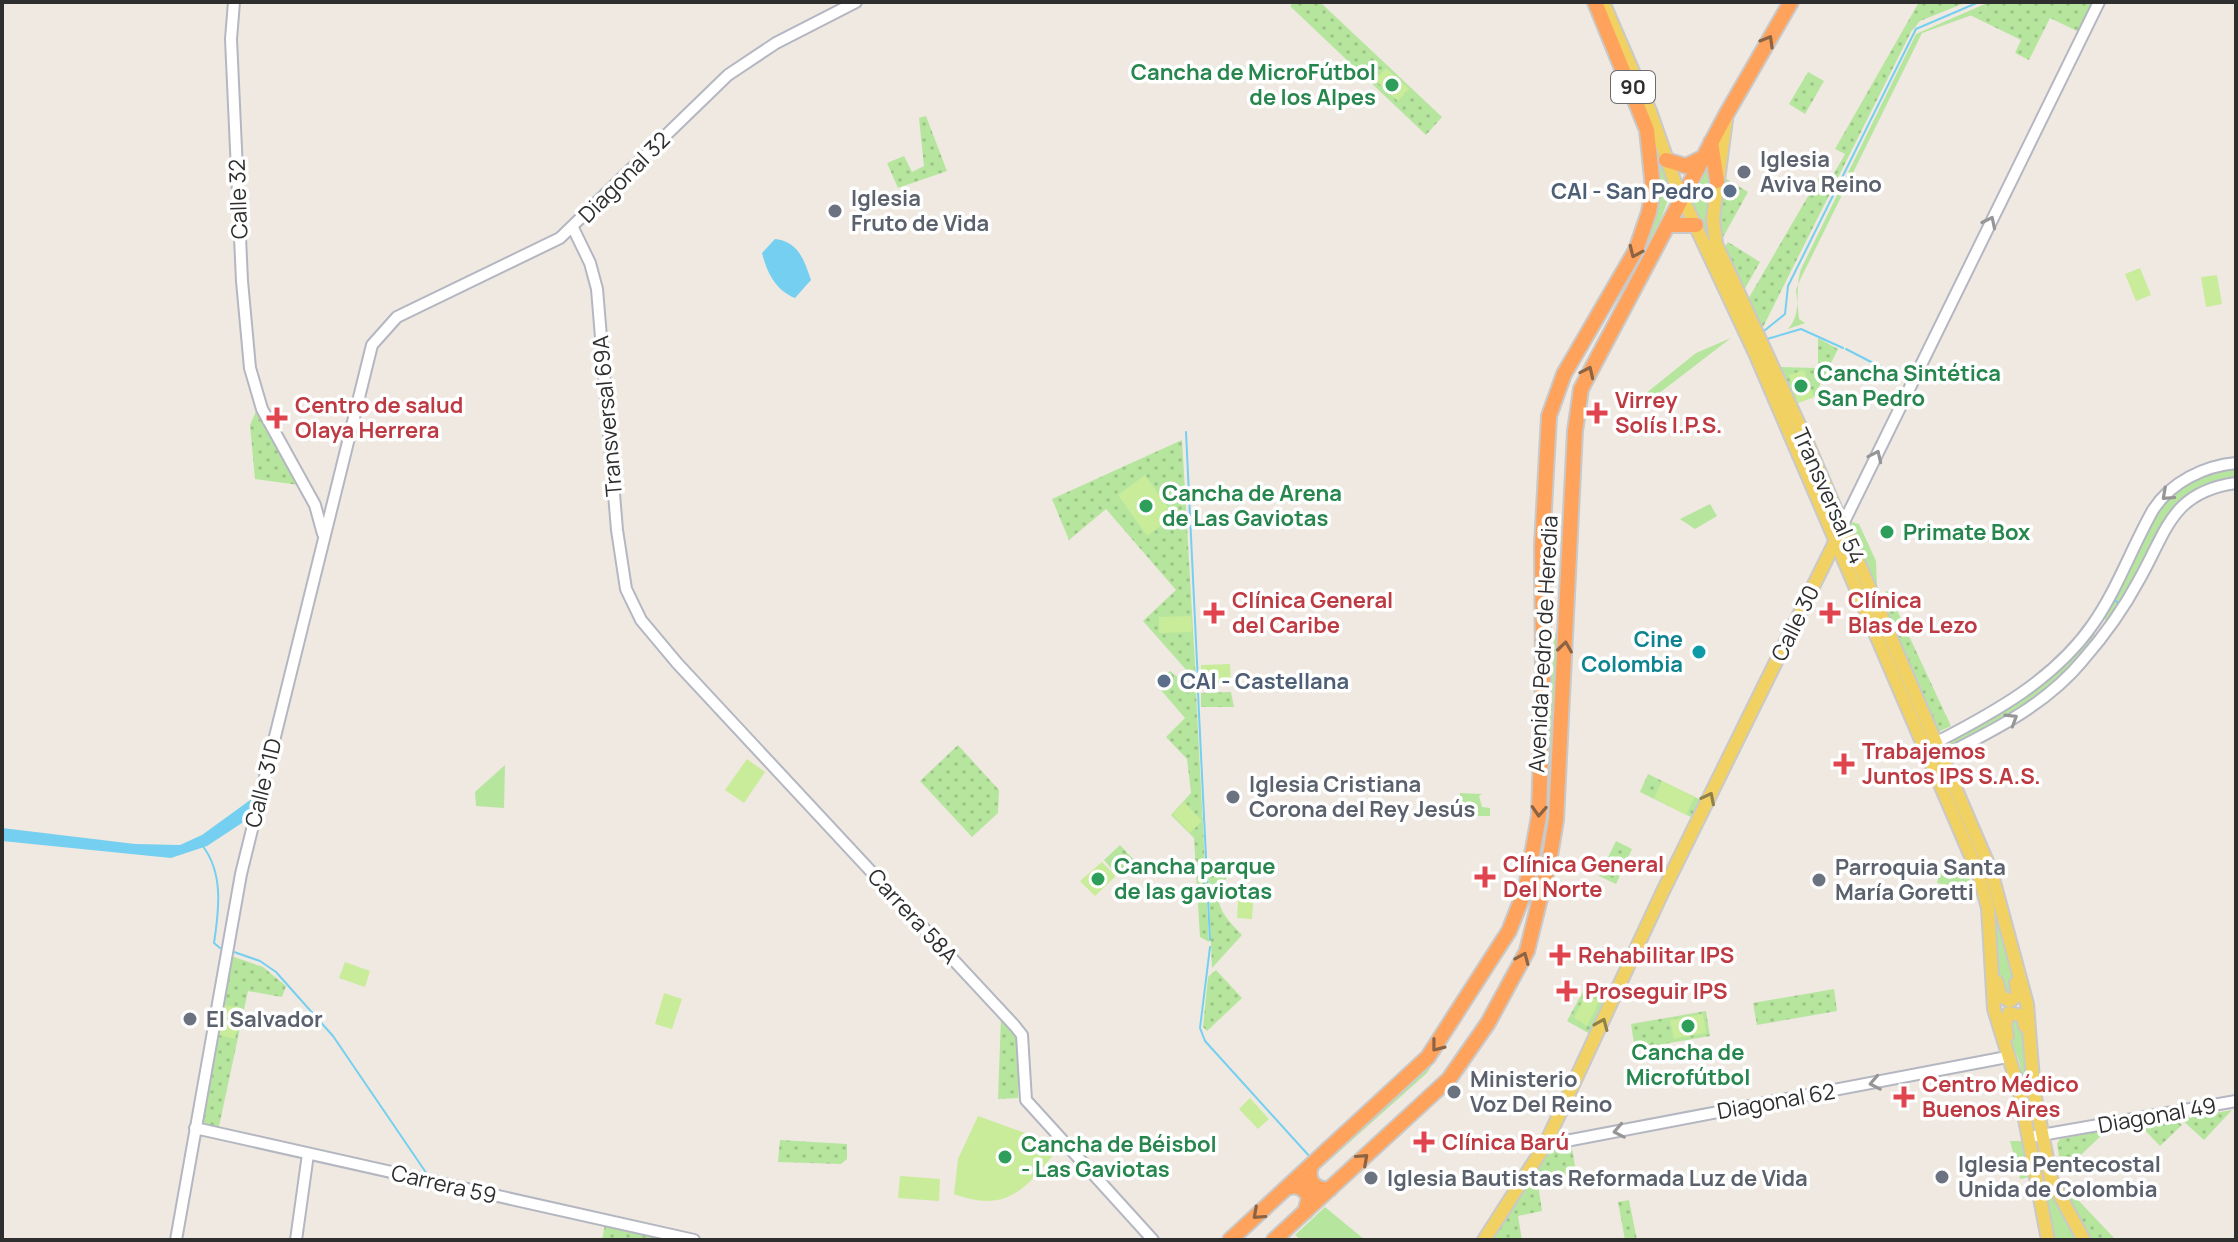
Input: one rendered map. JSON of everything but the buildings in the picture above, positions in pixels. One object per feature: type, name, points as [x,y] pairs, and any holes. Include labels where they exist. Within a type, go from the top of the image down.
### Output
[{"type":"highway","name":"Avenida Pedro de Heredia","points":[[1230,1240],[1415,1070],[1439,1043],[1505,938],[1522,900],[1536,844],[1539,816],[1547,454],[1553,402],[1564,374],[1636,250],[1649,212],[1653,177],[1650,141],[1642,113],[1595,2]]},
{"type":"highway","name":"Avenida Pedro de Heredia","points":[[1274,1240],[1449,1079],[1482,1033],[1527,951],[1556,820],[1575,431],[1584,379],[1727,113],[1791,2]]},
{"type":"highway","points":[[1666,160],[1675,165],[1691,166],[1708,148]]},
{"type":"highway","points":[[1708,148],[1717,181]]},
{"type":"highway","points":[[1669,225],[1696,225]]},
{"type":"highway","points":[[1311,1166],[1309,1175],[1313,1184],[1321,1189],[1330,1189]]},
{"type":"highway","points":[[1287,1188],[1296,1186],[1304,1190],[1309,1203],[1305,1212]]},
{"type":"main road","name":"90","points":[[1603,2],[1683,198]]},
{"type":"main road","name":"Transversal 54","points":[[1727,113],[1713,218],[1716,244],[1751,334]]},
{"type":"main road","name":"Transversal 54","points":[[1683,198],[1842,526],[1937,742],[1938,757],[1988,908],[1994,1009],[2007,1057],[2053,1186],[2084,1240]]},
{"type":"main road","name":"Transversal 54","points":[[1758,348],[1837,540],[1991,871],[2027,1004],[2036,1136],[2048,1240]]},
{"type":"main road","name":"Calle 30","points":[[1484,1240],[1545,1145],[1663,891],[1842,526]]},
{"type":"main road","points":[[1827,559],[1837,556],[1848,564]]},
{"type":"main road","points":[[1988,908],[1998,992],[2002,999],[2014,1000],[2018,989],[2001,905]]},
{"type":"main road","points":[[2020,1093],[2005,1024],[2007,1015],[2013,1012],[2023,1016],[2025,1022],[2034,1092]]},
{"type":"street","name":"Calle 32","points":[[234,2],[231,39],[246,341],[256,394],[280,446],[315,505],[323,536]]},
{"type":"street","name":"Diagonal 32","points":[[380,333],[397,317],[549,245],[573,228],[728,75],[776,43],[856,2]]},
{"type":"street","name":"Calle 30","points":[[1842,526],[2099,2]]},
{"type":"street","name":"Transversal 69A","points":[[573,228],[590,263],[597,289],[617,530],[626,589],[633,607]]},
{"type":"street","name":"Calle 31D","points":[[176,1240],[225,949],[253,823],[365,363],[380,333]]},
{"type":"street","points":[[1937,742],[2039,680],[2062,661],[2093,624],[2158,501],[2191,476],[2236,463]]},
{"type":"street","points":[[1938,757],[2009,723],[2083,661],[2117,615],[2164,529],[2180,507],[2204,490],[2236,483]]},
{"type":"street","name":"Carrera 58A","points":[[633,607],[641,620],[1014,1025],[1022,1035],[1026,1100],[1153,1240]]},
{"type":"street","points":[[2093,624],[2104,632]]},
{"type":"street","name":"Diagonal 62","points":[[1545,1145],[2007,1057]]},
{"type":"street","name":"Diagonal 49","points":[[2036,1136],[2236,1101]]},
{"type":"street","name":"Carrera 59","points":[[195,1128],[694,1240]]},
{"type":"street","points":[[296,1240],[308,1154]]},
{"type":"green space","points":[[1293,2],[1320,2],[1442,117],[1426,135],[1290,6]]},
{"type":"green space","points":[[1919,2],[1967,2],[1920,21],[1911,32],[1761,331],[1747,301],[1821,174],[1831,179],[1845,154],[1835,149]]},
{"type":"green space","points":[[2093,2],[2079,32],[2050,18],[2029,60],[2015,53],[2021,40],[1970,15],[1986,10],[1985,4]]},
{"type":"green space","points":[[1985,4],[1986,10],[1922,33],[1798,285],[1801,269],[1916,34]]},
{"type":"green space","name":"Cancha de MicroFútbol de los Alpes","points":[[1386,68],[1409,89],[1398,101],[1375,80]]},
{"type":"green space","points":[[1808,72],[1824,81],[1805,114],[1789,104]]},
{"type":"green space","points":[[1646,107],[1671,187],[1669,197],[1654,233],[1578,363],[1554,430],[1554,409],[1653,213]]},
{"type":"green space","points":[[926,116],[947,171],[898,188],[887,163],[904,156],[912,172],[924,166],[919,118]]},
{"type":"green space","points":[[1712,157],[1713,249],[1687,199]]},
{"type":"green space","points":[[1725,178],[1748,192],[1721,241],[1719,223]]},
{"type":"green space","points":[[1728,242],[1760,262],[1743,292],[1724,249]]},
{"type":"green space","points":[[2140,268],[2151,295],[2136,301],[2125,274]]},
{"type":"green space","points":[[2217,275],[2222,304],[2206,307],[2201,277]]},
{"type":"green space","points":[[1797,303],[1799,319],[1805,323],[1788,329],[1793,323]]},
{"type":"green space","points":[[1731,338],[1645,404],[1640,398],[1696,353]]},
{"type":"green space","points":[[1818,338],[1838,349],[1814,397],[1798,403],[1780,367],[1818,368]]},
{"type":"green space","name":"Cancha Sintética San Pedro","points":[[1804,370],[1814,397],[1798,403],[1789,375]]},
{"type":"green space","points":[[257,409],[299,485],[255,479],[250,425]]},
{"type":"green space","points":[[1182,440],[1196,681],[1143,621],[1176,590],[1106,509],[1069,540],[1052,499]]},
{"type":"green space","points":[[2236,467],[2236,480],[2202,487],[2174,506],[2109,623],[2101,616],[2130,555],[2169,496],[2205,472]]},
{"type":"green space","name":"Cancha de Arena de Las Gaviotas","points":[[1145,475],[1174,516],[1147,536],[1118,495]]},
{"type":"green space","points":[[1710,504],[1717,516],[1695,529],[1680,519]]},
{"type":"green space","points":[[1852,522],[1859,524],[1876,561],[1877,589],[1848,526]]},
{"type":"green space","points":[[1888,591],[1951,726],[1938,732],[1885,610],[1885,592]]},
{"type":"green space","points":[[1191,616],[1192,632],[1159,633],[1159,617]]},
{"type":"green space","points":[[2092,631],[2097,637],[2083,654],[2032,703],[1992,730],[1950,746],[1951,739],[1993,714]]},
{"type":"green space","points":[[1554,633],[1558,633],[1546,848],[1544,847]]},
{"type":"green space","points":[[1230,664],[1231,684],[1201,684],[1201,665]]},
{"type":"green space","points":[[1170,671],[1196,692],[1209,942],[1200,937],[1194,838],[1171,815],[1191,793],[1187,759],[1166,737],[1185,718],[1154,682]]},
{"type":"green space","points":[[1231,692],[1234,707],[1201,707],[1201,693]]},
{"type":"green space","points":[[958,745],[999,790],[998,813],[972,837],[920,781]]},
{"type":"green space","points":[[747,759],[765,772],[744,803],[725,790]]},
{"type":"green space","points":[[1938,759],[1986,871],[2013,981],[2013,997],[2000,991],[1991,900]]},
{"type":"green space","points":[[505,765],[504,808],[476,806],[475,792]]},
{"type":"green space","points":[[1648,774],[1701,800],[1693,818],[1640,792]]},
{"type":"green space","points":[[1662,781],[1695,797],[1686,815],[1654,798]]},
{"type":"green space","points":[[1460,793],[1482,794],[1479,796],[1482,807],[1490,808],[1490,816],[1458,816]]},
{"type":"green space","points":[[1184,802],[1202,821],[1190,833],[1172,814]]},
{"type":"green space","points":[[1616,841],[1632,849],[1616,884],[1599,876]]},
{"type":"green space","points":[[1120,845],[1134,860],[1117,875],[1104,860]]},
{"type":"green space","name":"Cancha parque de las gaviotas","points":[[1102,862],[1116,876],[1095,896],[1080,881]]},
{"type":"green space","points":[[1940,869],[1968,872],[1972,889],[1937,883]]},
{"type":"green space","points":[[1208,874],[1230,874],[1220,891],[1220,906],[1242,935],[1212,968]]},
{"type":"green space","points":[[1239,889],[1254,890],[1252,919],[1237,918]]},
{"type":"green space","points":[[228,955],[263,967],[286,986],[282,997],[248,991],[218,1131],[198,1127]]},
{"type":"green space","points":[[1498,955],[1501,957],[1427,1073],[1313,1175],[1314,1170],[1400,1090]]},
{"type":"green space","points":[[345,962],[370,971],[365,987],[339,978]]},
{"type":"green space","points":[[1216,970],[1242,998],[1207,1031],[1203,1027],[1208,977]]},
{"type":"green space","points":[[1586,986],[1608,997],[1592,1035],[1567,1021]]},
{"type":"green space","points":[[1834,989],[1837,1011],[1757,1025],[1753,1003]]},
{"type":"green space","points":[[664,993],[682,999],[672,1029],[655,1024]]},
{"type":"green space","points":[[1586,994],[1599,1002],[1587,1026],[1574,1018]]},
{"type":"green space","points":[[224,1005],[241,1008],[235,1039],[219,1035]]},
{"type":"green space","points":[[1706,1011],[1710,1036],[1635,1049],[1631,1024]]},
{"type":"green space","name":"Cancha de Microfútbol","points":[[1703,1014],[1706,1033],[1674,1039],[1670,1020]]},
{"type":"green space","points":[[1001,1017],[1018,1037],[1018,1098],[998,1099]]},
{"type":"green space","points":[[2008,1019],[2021,1020],[2032,1129],[2020,1064],[2009,1034]]},
{"type":"green space","points":[[1250,1098],[1269,1119],[1258,1129],[1239,1109]]},
{"type":"green space","points":[[2232,1110],[2204,1140],[2181,1119]]},
{"type":"green space","name":"Cancha de Béisbol - Las Gaviotas","points":[[978,1116],[1033,1136],[1054,1154],[1033,1179],[1012,1195],[987,1201],[954,1194],[958,1159]]},
{"type":"green space","points":[[2176,1119],[2182,1125],[2160,1146],[2141,1126]]},
{"type":"green space","points":[[2107,1130],[2062,1173],[2057,1144],[2060,1139]]},
{"type":"green space","points":[[780,1140],[847,1144],[847,1159],[841,1164],[778,1162]]},
{"type":"green space","points":[[2010,1141],[2022,1141],[2030,1177],[2020,1179]]},
{"type":"green space","points":[[2034,1141],[2049,1189],[2076,1240],[2054,1240]]},
{"type":"green space","points":[[1571,1143],[1577,1177],[1538,1184],[1542,1211],[1518,1216],[1522,1240],[1490,1240],[1551,1147]]},
{"type":"green space","points":[[900,1176],[940,1179],[939,1201],[898,1198]]},
{"type":"green space","points":[[2059,1180],[2116,1240],[2092,1240]]},
{"type":"green space","points":[[1629,1200],[1637,1240],[1625,1240],[1618,1202]]},
{"type":"green space","points":[[1325,1207],[1365,1240],[1301,1240],[1295,1235]]},
{"type":"green space","points":[[605,1224],[676,1240],[602,1240]]},
{"type":"water","points":[[775,239],[795,248],[811,280],[795,298],[777,285],[764,260],[762,253]]},
{"type":"water","points":[[253,798],[248,819],[207,846],[171,858],[2,841],[2,828],[135,844],[180,845],[202,835]]},
{"type":"waterway","points":[[1764,331],[1785,314],[1788,286],[1916,29],[1979,2]]},
{"type":"waterway","points":[[1767,339],[1801,329],[1843,348]]},
{"type":"waterway","points":[[1846,349],[1877,365]]},
{"type":"waterway","points":[[1880,366],[1910,382]]},
{"type":"waterway","points":[[1186,432],[1198,683]]},
{"type":"waterway","points":[[1198,693],[1210,940]]},
{"type":"waterway","points":[[202,845],[217,880],[214,943],[220,948]]},
{"type":"waterway","points":[[1210,947],[1200,1028],[1205,1041],[1311,1158]]},
{"type":"waterway","points":[[234,952],[260,961],[276,972],[333,1036],[429,1177]]},
{"type":"place","name":"Cancha de MicroFútbol de los Alpes","points":[[1392,85]]},
{"type":"place","name":"Iglesia Aviva Reino","points":[[1744,172]]},
{"type":"place","name":"CAI - San Pedro","points":[[1730,191]]},
{"type":"place","name":"Iglesia Fruto de Vida","points":[[835,211]]},
{"type":"place","name":"Cancha Sintética San Pedro","points":[[1801,386]]},
{"type":"place","name":"Virrey Solís I.P.S.","points":[[1597,413]]},
{"type":"place","name":"Centro de salud Olaya Herrera","points":[[277,418]]},
{"type":"place","name":"Cancha de Arena de Las Gaviotas","points":[[1146,506]]},
{"type":"place","name":"Primate Box","points":[[1887,532]]},
{"type":"place","name":"Clínica General del Caribe","points":[[1214,613]]},
{"type":"place","name":"Clínica Blas de Lezo","points":[[1830,613]]},
{"type":"place","name":"Cine Colombia","points":[[1699,652]]},
{"type":"place","name":"CAI - Castellana","points":[[1164,681]]},
{"type":"place","name":"Trabajemos Juntos IPS S.A.S.","points":[[1844,764]]},
{"type":"place","name":"Iglesia Cristiana Corona del Rey Jesús","points":[[1233,797]]},
{"type":"place","name":"Clínica General Del Norte","points":[[1485,877]]},
{"type":"place","name":"Cancha parque de las gaviotas","points":[[1098,879]]},
{"type":"place","name":"Parroquia Santa María Goretti","points":[[1819,880]]},
{"type":"place","name":"Rehabilitar IPS","points":[[1560,955]]},
{"type":"place","name":"Proseguir IPS","points":[[1567,991]]},
{"type":"place","name":"El Salvador","points":[[190,1019]]},
{"type":"place","name":"Cancha de Microfútbol","points":[[1688,1026]]},
{"type":"place","name":"Ministerio Voz Del Reino","points":[[1454,1092]]},
{"type":"place","name":"Centro Médico Buenos Aires","points":[[1904,1097]]},
{"type":"place","name":"Clínica Barú","points":[[1424,1142]]},
{"type":"place","name":"Cancha de Béisbol - Las Gaviotas","points":[[1005,1157]]},
{"type":"place","name":"Iglesia Pentecostal Unida de Colombia","points":[[1942,1177]]},
{"type":"place","name":"Iglesia Bautistas Reformada Luz de Vida","points":[[1371,1178]]}]
